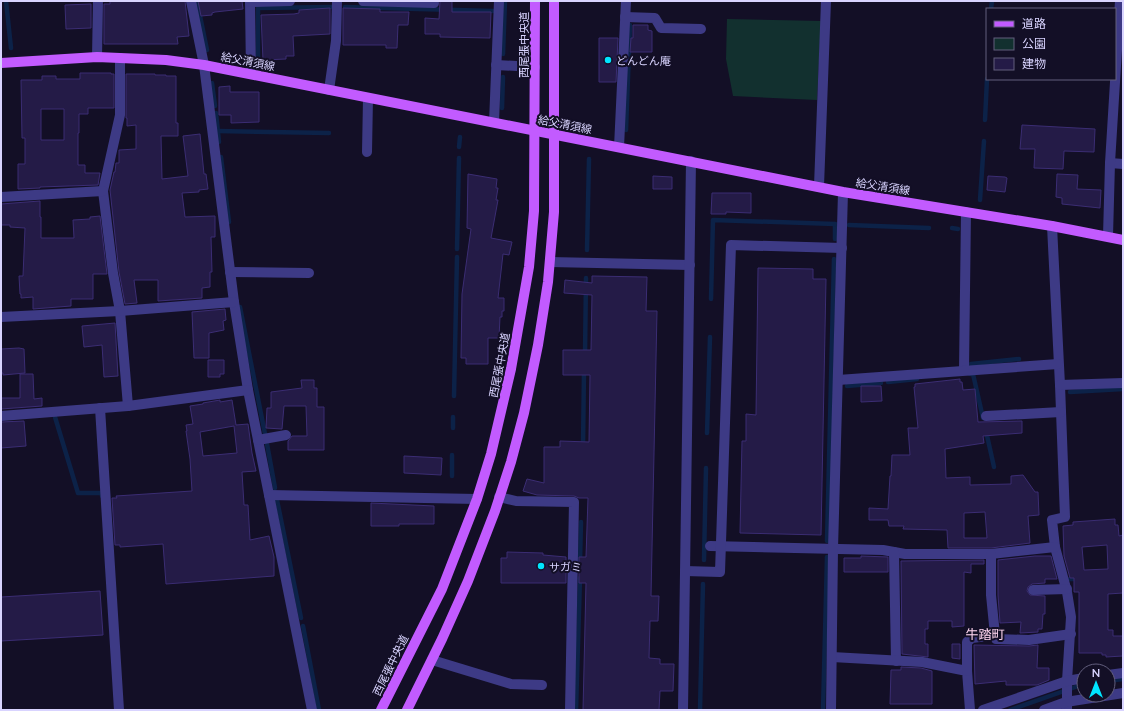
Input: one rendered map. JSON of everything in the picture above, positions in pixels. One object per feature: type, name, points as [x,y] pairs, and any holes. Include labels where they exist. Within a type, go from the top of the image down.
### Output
[{"type":"main road","name":"西尾張中央道","points":[[381,710],[442,589],[477,499],[491,454],[511,369],[528,267],[534,211],[535,1]]},
{"type":"main road","points":[[407,710],[442,639],[468,581],[511,462],[524,413],[538,345],[548,282],[554,212],[554,1]]},
{"type":"main road","name":"給父清須線","points":[[1,63],[97,57],[166,60],[204,65],[819,186],[843,192],[1052,226],[1123,240]]},
{"type":"street","points":[[97,57],[98,1]]},
{"type":"street","points":[[191,1],[204,65],[234,302],[248,390],[312,710]]},
{"type":"street","points":[[251,74],[250,1],[290,1]]},
{"type":"street","points":[[329,90],[336,41],[337,1]]},
{"type":"street","points":[[364,1],[434,4]]},
{"type":"street","points":[[494,122],[499,1]]},
{"type":"street","points":[[619,147],[626,1]]},
{"type":"street","points":[[819,186],[826,1]]},
{"type":"street","points":[[1116,66],[1120,1]]},
{"type":"street","points":[[625,17],[655,18],[661,28],[701,29]]},
{"type":"street","points":[[120,58],[120,115],[103,191],[113,273],[120,311],[128,406]]},
{"type":"street","points":[[496,65],[535,67]]},
{"type":"street","points":[[1108,236],[1110,163],[1115,80]]},
{"type":"street","points":[[367,152],[368,98]]},
{"type":"street","points":[[683,710],[691,161]]},
{"type":"street","points":[[1110,163],[1123,164]]},
{"type":"street","points":[[1,197],[103,191]]},
{"type":"street","points":[[831,710],[833,549],[843,192]]},
{"type":"street","points":[[964,370],[966,212]]},
{"type":"street","points":[[1052,226],[1065,517],[1052,520],[1055,547],[1067,589],[1071,617],[1067,703]]},
{"type":"street","points":[[685,571],[720,572],[715,546],[731,245],[842,248]]},
{"type":"street","points":[[550,262],[690,265]]},
{"type":"street","points":[[230,272],[309,273]]},
{"type":"street","points":[[1,317],[120,311],[234,302]]},
{"type":"street","points":[[838,380],[1058,364]]},
{"type":"street","points":[[1060,385],[1123,383]]},
{"type":"street","points":[[1,416],[128,406],[248,390]]},
{"type":"street","points":[[100,408],[119,710]]},
{"type":"street","points":[[986,416],[1061,412]]},
{"type":"street","points":[[258,440],[286,435]]},
{"type":"street","points":[[269,495],[477,499]]},
{"type":"street","points":[[499,498],[516,501],[574,502],[570,710]]},
{"type":"street","points":[[715,546],[883,550],[905,554],[991,554],[1055,547]]},
{"type":"street","points":[[894,552],[896,660]]},
{"type":"street","points":[[991,554],[991,595],[996,639],[1029,640],[1071,634]]},
{"type":"street","points":[[1033,590],[1067,589]]},
{"type":"street","points":[[970,710],[967,671],[967,642],[972,638],[995,634]]},
{"type":"street","points":[[832,657],[922,662],[967,671]]},
{"type":"street","points":[[432,660],[511,684],[542,685]]},
{"type":"street","points":[[983,710],[1076,680]]},
{"type":"street","points":[[1044,710],[1067,703],[1123,693]]},
{"type":"green space","points":[[727,19],[821,21],[817,100],[733,96],[726,59]]},
{"type":"building","points":[[110,1],[185,1],[189,36],[177,37],[178,44],[104,44],[104,4],[110,4]]},
{"type":"building","points":[[198,1],[242,1],[243,9],[215,12],[212,13],[212,15],[201,16]]},
{"type":"building","points":[[440,1],[452,1],[452,12],[491,12],[490,38],[440,37],[440,34],[425,34],[425,18],[439,19]]},
{"type":"building","points":[[91,4],[91,28],[66,29],[65,5]]},
{"type":"building","points":[[330,8],[330,34],[293,36],[294,56],[286,56],[286,59],[263,60],[261,15],[294,14],[299,13],[299,10]]},
{"type":"building","points":[[343,8],[380,9],[380,12],[409,12],[408,25],[398,25],[397,48],[386,48],[386,45],[343,45]]},
{"type":"building","points":[[633,25],[648,25],[648,30],[652,31],[652,52],[630,52],[631,38],[633,38]]},
{"type":"building","name":"どんどん庵","points":[[599,38],[618,38],[616,82],[599,82]]},
{"type":"building","points":[[80,73],[114,74],[114,108],[88,108],[88,114],[79,114],[78,165],[85,165],[85,173],[100,173],[98,185],[18,189],[18,164],[25,164],[25,138],[22,138],[21,80],[42,80],[42,76],[56,76],[56,79],[80,79]],"holes":[[[41,109],[64,109],[64,140],[41,140]]]},
{"type":"building","points":[[126,74],[176,76],[176,123],[178,123],[178,136],[161,136],[162,179],[188,176],[183,136],[200,134],[204,174],[206,174],[208,189],[199,190],[199,192],[182,193],[185,217],[215,216],[215,237],[211,237],[212,272],[210,272],[210,287],[202,288],[202,298],[158,301],[158,280],[134,280],[137,303],[125,304],[119,272],[110,190],[116,163],[119,163],[119,150],[136,149],[136,125],[127,126]]},
{"type":"building","points":[[230,86],[230,92],[259,92],[259,122],[231,123],[231,115],[219,115],[219,87]]},
{"type":"building","points":[[1022,125],[1095,129],[1094,152],[1064,151],[1063,169],[1034,168],[1035,149],[1020,149]]},
{"type":"building","points":[[468,174],[497,179],[496,188],[498,188],[496,200],[498,200],[491,238],[512,242],[509,255],[503,254],[498,298],[504,298],[504,311],[502,311],[502,317],[500,317],[499,338],[488,338],[488,364],[466,364],[466,358],[461,358],[462,294],[471,229],[467,228]]},
{"type":"building","points":[[1057,174],[1078,175],[1077,189],[1101,190],[1100,208],[1062,204],[1062,198],[1056,197]]},
{"type":"building","points":[[653,176],[672,177],[672,189],[653,189]]},
{"type":"building","points":[[988,176],[1007,178],[1005,192],[987,190]]},
{"type":"building","points":[[712,193],[751,193],[751,213],[726,212],[726,214],[711,214]]},
{"type":"building","points":[[40,201],[41,238],[74,238],[73,220],[90,219],[90,217],[100,216],[107,274],[93,274],[93,299],[71,299],[71,306],[33,309],[33,297],[21,298],[19,276],[23,276],[25,228],[1,225],[1,204]]},
{"type":"building","points":[[758,268],[813,269],[813,279],[826,279],[821,535],[740,533],[742,441],[746,441],[746,414],[756,415]]},
{"type":"building","points":[[592,276],[647,277],[646,311],[657,311],[651,596],[659,596],[658,621],[650,621],[649,658],[660,659],[660,664],[674,664],[673,691],[660,691],[659,710],[583,710],[586,583],[579,583],[579,557],[586,557],[588,498],[537,495],[523,491],[527,479],[544,483],[544,447],[560,447],[560,441],[589,442],[590,375],[563,375],[563,350],[591,350],[592,295],[564,293],[565,280],[592,283]]},
{"type":"building","points":[[225,309],[226,320],[223,321],[224,330],[209,333],[209,358],[194,358],[192,312]]},
{"type":"building","points":[[115,323],[118,376],[104,377],[102,345],[84,347],[82,326]]},
{"type":"building","points":[[1,349],[24,349],[25,373],[3,375],[3,373],[1,373]]},
{"type":"building","points":[[208,360],[224,360],[224,374],[220,374],[220,377],[208,377]]},
{"type":"building","points":[[20,374],[33,374],[34,399],[42,398],[42,406],[1,409],[1,398],[20,398]]},
{"type":"building","points":[[960,379],[963,390],[975,389],[978,422],[1022,421],[1022,433],[983,436],[984,443],[945,449],[946,478],[970,477],[970,485],[1011,484],[1011,476],[1023,475],[1035,492],[1038,492],[1039,515],[1028,516],[1030,543],[991,548],[948,548],[947,530],[903,529],[904,526],[889,526],[888,520],[869,520],[869,508],[888,509],[892,455],[910,455],[908,428],[918,428],[914,387],[915,384]],"holes":[[[985,512],[987,538],[964,538],[964,513]]]},
{"type":"building","points":[[301,380],[314,380],[314,388],[317,388],[317,407],[324,407],[324,450],[288,450],[288,441],[292,436],[307,436],[306,406],[284,406],[282,429],[266,428],[267,408],[271,408],[271,392],[302,388]]},
{"type":"building","points":[[861,386],[881,386],[882,401],[861,402]]},
{"type":"building","points":[[220,400],[220,402],[232,400],[236,425],[248,424],[256,471],[242,472],[244,505],[248,505],[250,540],[269,536],[274,557],[274,576],[166,584],[163,544],[120,547],[120,545],[115,545],[112,498],[117,498],[116,496],[192,491],[186,425],[193,424],[190,406]],"holes":[[[234,426],[237,453],[203,456],[200,432]]]},
{"type":"building","points":[[24,421],[26,446],[1,448],[1,422]]},
{"type":"building","points":[[404,456],[442,458],[441,475],[404,473]]},
{"type":"building","points":[[371,503],[434,506],[434,524],[371,526]]},
{"type":"building","points":[[1115,519],[1115,525],[1118,525],[1119,536],[1123,535],[1123,593],[1108,594],[1108,630],[1113,630],[1113,636],[1123,636],[1123,656],[1106,657],[1106,655],[1102,655],[1102,653],[1079,653],[1079,592],[1074,592],[1074,578],[1070,578],[1064,556],[1063,526],[1073,525],[1073,522]],"holes":[[[1107,545],[1108,569],[1084,570],[1082,547]]]},
{"type":"building","points":[[507,552],[543,553],[543,555],[566,557],[566,583],[501,583],[501,558],[507,558]]},
{"type":"building","points":[[861,556],[888,557],[888,572],[844,572],[844,558],[861,558]]},
{"type":"building","points":[[1035,556],[1051,556],[1057,579],[1045,579],[1045,583],[1032,584],[1028,587],[1027,591],[1030,595],[1045,596],[1045,614],[1043,614],[1042,629],[1038,629],[1038,632],[1020,633],[1021,622],[1000,623],[998,560]]},
{"type":"building","points":[[984,560],[984,564],[971,564],[971,573],[964,572],[964,626],[952,627],[952,621],[928,621],[928,629],[925,629],[925,644],[928,644],[928,657],[902,654],[901,561]]},
{"type":"building","points":[[100,591],[103,635],[1,641],[1,597]]},
{"type":"building","points":[[952,644],[960,644],[960,659],[952,658]]},
{"type":"building","points":[[974,645],[1038,645],[1037,668],[1049,668],[1049,680],[1037,685],[1006,685],[1006,681],[975,684]]},
{"type":"building","points":[[901,667],[921,668],[932,671],[932,704],[890,704],[891,670],[901,670]]},
{"type":"waterway","points":[[6,1],[11,48]]},
{"type":"waterway","points":[[197,1],[207,50]]},
{"type":"waterway","points":[[503,54],[505,1]]},
{"type":"waterway","points":[[991,8],[992,1]]},
{"type":"waterway","points":[[258,60],[258,8],[331,7]]},
{"type":"waterway","points":[[345,7],[493,11]]},
{"type":"waterway","points":[[626,130],[630,25]]},
{"type":"waterway","points":[[502,108],[503,77]]},
{"type":"waterway","points":[[985,120],[987,80]]},
{"type":"waterway","points":[[212,83],[215,106]]},
{"type":"waterway","points":[[216,113],[219,142]]},
{"type":"waterway","points":[[218,131],[329,133]]},
{"type":"waterway","points":[[459,147],[460,137]]},
{"type":"waterway","points":[[980,200],[984,141]]},
{"type":"waterway","points":[[221,157],[229,222]]},
{"type":"waterway","points":[[457,249],[459,158]]},
{"type":"waterway","points":[[587,250],[589,159]]},
{"type":"waterway","points":[[711,299],[713,220],[835,224]]},
{"type":"waterway","points":[[835,224],[835,239]]},
{"type":"waterway","points":[[849,225],[929,228]]},
{"type":"waterway","points":[[952,228],[958,229]]},
{"type":"waterway","points":[[454,396],[457,257]]},
{"type":"waterway","points":[[827,541],[834,259]]},
{"type":"waterway","points":[[585,355],[586,278]]},
{"type":"waterway","points":[[240,307],[265,434]]},
{"type":"waterway","points":[[707,433],[710,337]]},
{"type":"waterway","points":[[971,364],[1019,359]]},
{"type":"waterway","points":[[583,447],[584,370]]},
{"type":"waterway","points":[[970,374],[973,374],[983,418]]},
{"type":"waterway","points":[[888,382],[917,379]]},
{"type":"waterway","points":[[847,386],[881,383]]},
{"type":"waterway","points":[[1070,392],[1123,389]]},
{"type":"waterway","points":[[55,417],[78,493],[102,493],[102,496]]},
{"type":"waterway","points":[[453,417],[453,428]]},
{"type":"waterway","points":[[986,431],[994,467]]},
{"type":"waterway","points":[[267,444],[275,488]]},
{"type":"waterway","points":[[452,455],[452,476]]},
{"type":"waterway","points":[[704,560],[706,468]]},
{"type":"waterway","points":[[277,500],[301,618]]},
{"type":"waterway","points":[[580,562],[581,522]]},
{"type":"waterway","points":[[823,710],[827,557]]},
{"type":"waterway","points":[[576,710],[580,578]]},
{"type":"waterway","points":[[1070,579],[1080,579]]},
{"type":"waterway","points":[[700,710],[703,584]]},
{"type":"waterway","points":[[303,626],[319,710]]},
{"type":"waterway","points":[[1116,680],[1123,679]]},
{"type":"waterway","points":[[1010,710],[1076,687]]},
{"type":"place","name":"どんどん庵","points":[[608,60]]},
{"type":"place","name":"サガミ","points":[[541,566]]},
{"type":"district","name":"牛踏町","points":[[985,634]]}]
